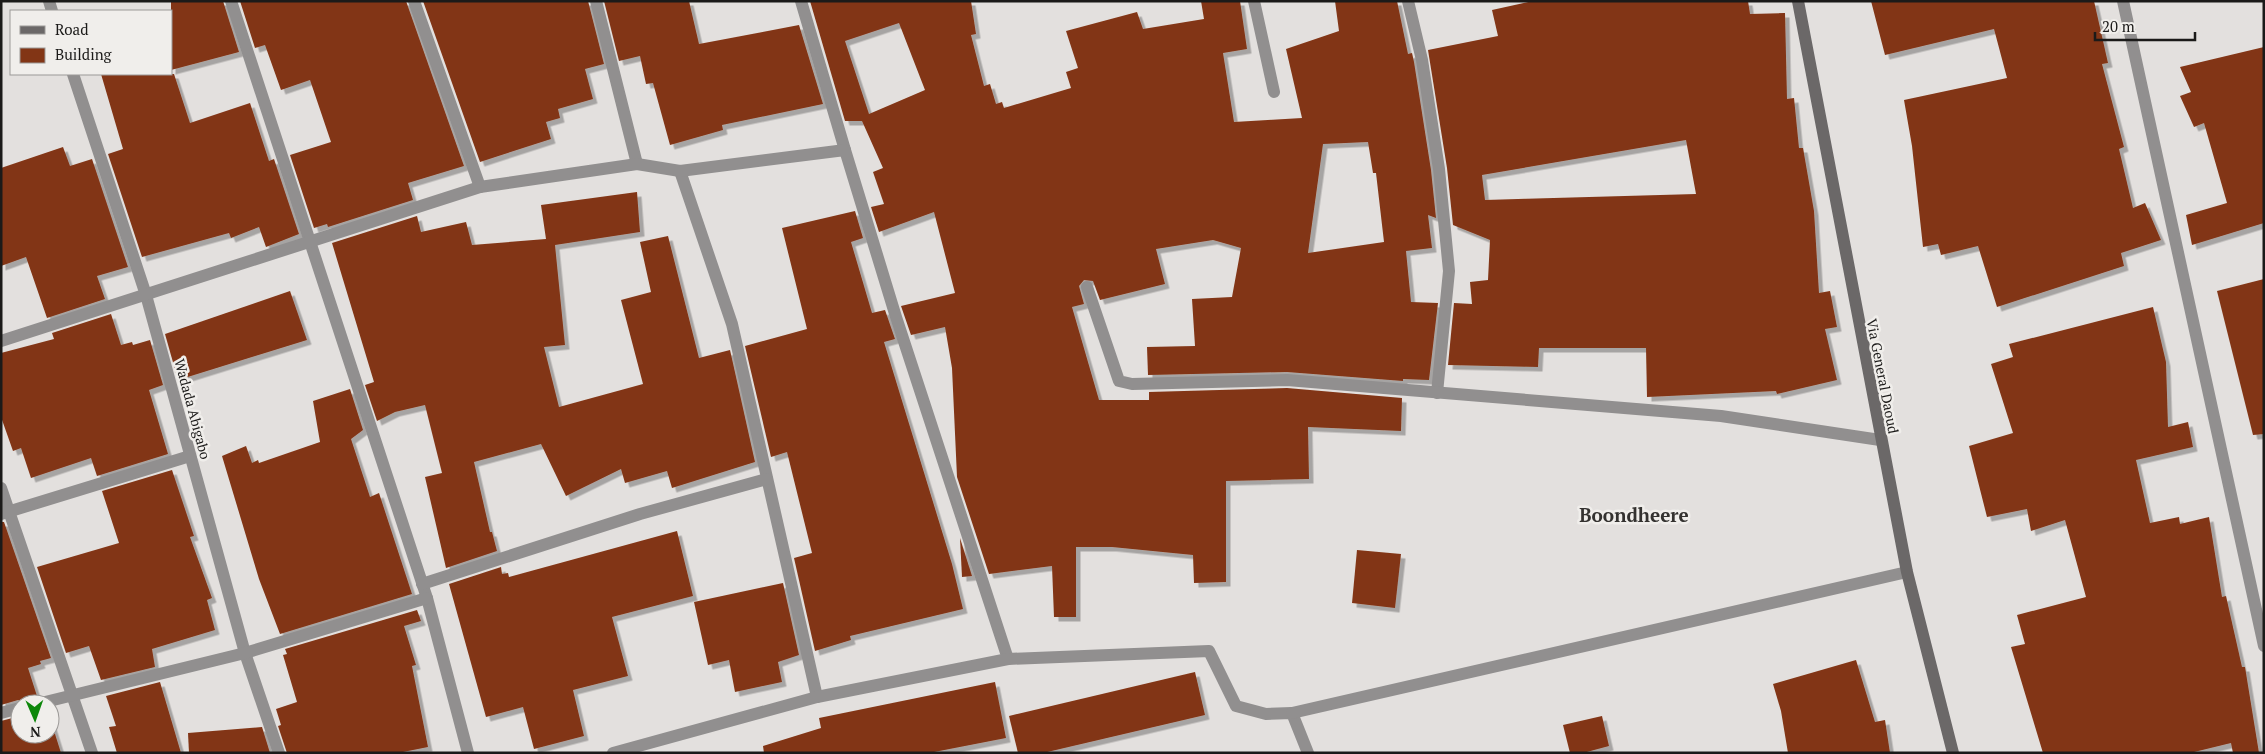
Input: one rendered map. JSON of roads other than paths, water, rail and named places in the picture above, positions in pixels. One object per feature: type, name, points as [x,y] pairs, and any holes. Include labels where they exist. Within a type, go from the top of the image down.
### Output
[{"type":"main road","name":"Via General Daoud","points":[[1798,1],[1880,440],[1907,572],[1953,753]]},
{"type":"street","points":[[232,1],[427,598],[468,753]]},
{"type":"street","points":[[414,1],[480,187]]},
{"type":"street","points":[[596,1],[637,164]]},
{"type":"street","points":[[801,1],[896,317],[1008,659]]},
{"type":"street","points":[[1254,1],[1274,92]]},
{"type":"street","points":[[1408,1],[1426,80],[1439,168],[1449,271],[1437,393]]},
{"type":"street","points":[[2124,1],[2264,646]]},
{"type":"street","name":"Wadada Abigabo","points":[[73,75],[146,295],[245,653],[279,753]]},
{"type":"street","points":[[1,341],[480,187],[637,164],[680,171],[845,150]]},
{"type":"street","points":[[680,171],[732,324],[818,697]]},
{"type":"street","points":[[1087,287],[1119,381],[1132,384],[1287,380],[1720,416],[1880,440]]},
{"type":"street","points":[[5,513],[190,456]]},
{"type":"street","points":[[422,584],[640,514],[768,479]]},
{"type":"street","points":[[1,488],[5,513],[92,753]]},
{"type":"street","points":[[613,753],[818,697],[1008,659],[1209,651],[1236,706],[1266,714],[1292,713],[1907,572]]},
{"type":"street","points":[[60,698],[245,653],[427,598]]},
{"type":"street","points":[[1292,713],[1308,753]]},
{"type":"district","name":"Boondheere","points":[[1634,514]]}]
